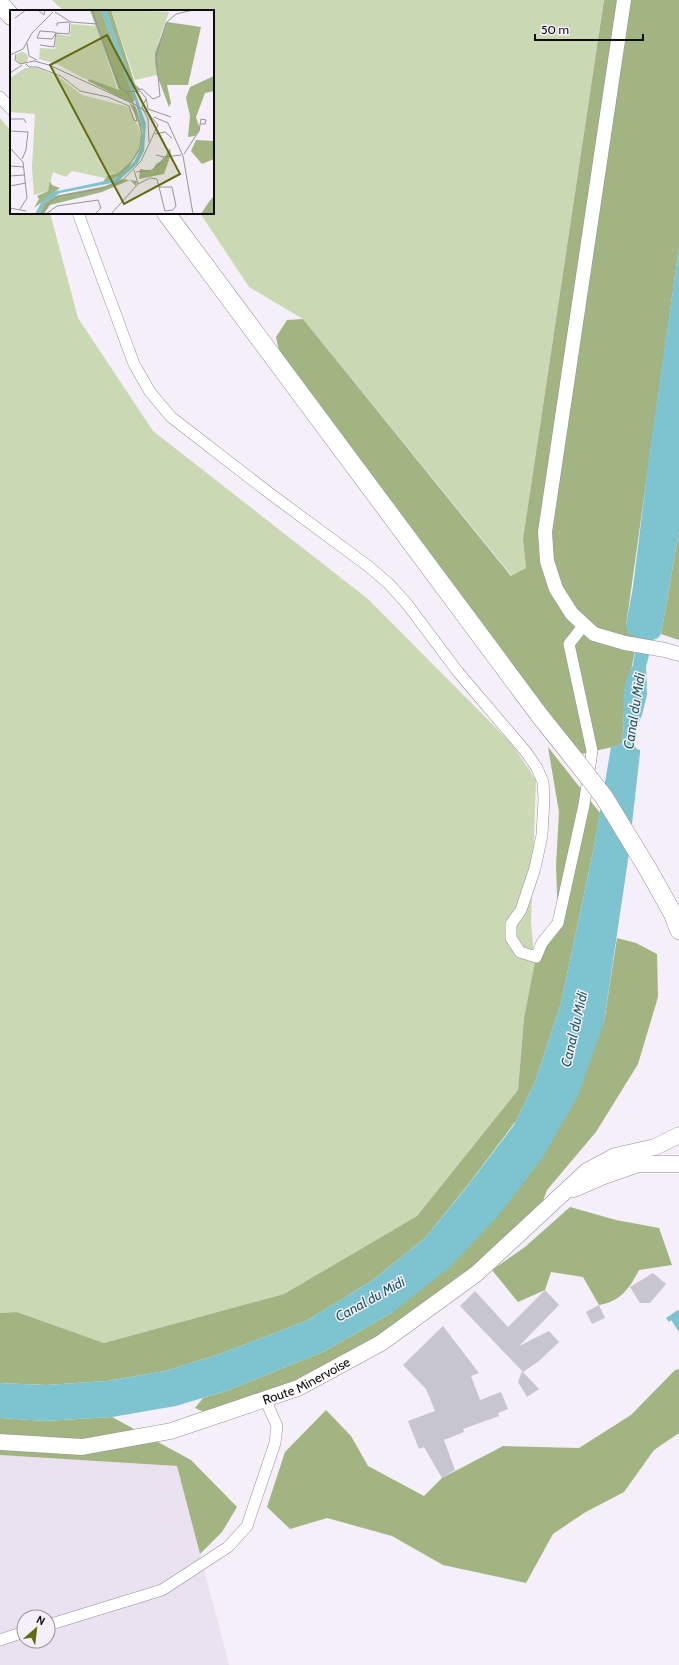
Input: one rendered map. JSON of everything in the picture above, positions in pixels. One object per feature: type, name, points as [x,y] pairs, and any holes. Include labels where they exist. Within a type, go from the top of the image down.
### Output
[{"type":"main road","points":[[0,4],[10,15]]},
{"type":"main road","points":[[167,214],[530,703],[604,797],[649,871],[676,922]]},
{"type":"main road","name":"Route Minervoise","points":[[0,1442],[82,1447],[171,1431],[298,1388],[381,1343],[476,1274],[587,1171],[614,1156],[656,1147],[679,1135]]},
{"type":"main road","points":[[560,1196],[604,1176],[639,1164],[679,1164]]},
{"type":"street","points":[[624,0],[545,532],[547,561],[556,588],[572,614],[594,634],[625,643],[679,654]]},
{"type":"street","points":[[0,97],[10,108]]},
{"type":"street","points":[[78,214],[134,364],[150,392],[172,417],[268,492],[368,566],[389,584],[407,604],[458,672],[526,752],[537,768],[543,782],[544,799],[542,835],[535,868],[521,910],[511,924],[511,938],[520,952],[536,957],[542,943],[558,923],[584,805],[592,751],[569,644],[584,625]]},
{"type":"street","points":[[56,1623],[162,1590],[228,1548],[247,1526],[275,1443],[276,1426],[265,1399]]},
{"type":"street","points":[[0,1640],[16,1635]]},
{"type":"shaded area","points":[[0,1455],[177,1466],[229,1665],[0,1665]]},
{"type":"green space","points":[[52,0],[604,0],[523,539],[526,568],[512,576],[303,319],[249,287],[201,214],[214,214],[214,10],[63,10]]},
{"type":"green space","points":[[604,0],[679,0],[679,247],[626,626],[637,637],[623,718],[622,743],[617,746],[572,756],[283,369],[276,337],[287,320],[303,319],[511,576],[526,568],[523,539]]},
{"type":"green space","points":[[0,118],[10,130],[10,214],[50,214],[78,318],[153,431],[368,599],[511,743],[536,780],[531,923],[535,968],[524,1018],[518,1090],[417,1216],[284,1294],[104,1343],[17,1312],[0,1313]]},
{"type":"green space","points":[[679,531],[679,640],[661,634]]},
{"type":"green space","points":[[548,747],[600,813],[561,1003],[535,1082],[516,1121],[467,1186],[425,1238],[373,1280],[306,1321],[220,1354],[165,1371],[107,1381],[46,1385],[0,1383],[0,1313],[17,1312],[104,1343],[284,1294],[417,1216],[518,1090],[524,1018],[536,957],[558,923],[556,866],[559,812]]},
{"type":"green space","points":[[617,938],[636,943],[657,954],[658,997],[638,1064],[596,1132],[547,1190],[537,1217],[476,1274],[298,1388],[213,1416],[195,1408],[203,1398],[229,1390],[325,1351],[393,1312],[604,1022]]},
{"type":"green space","points":[[570,1207],[616,1220],[659,1228],[672,1265],[639,1270],[632,1283],[624,1293],[613,1301],[599,1305],[583,1277],[551,1272],[545,1290],[518,1302],[492,1270],[525,1247]]},
{"type":"green space","points":[[679,1369],[679,1433],[654,1450],[624,1492],[584,1513],[553,1534],[526,1583],[443,1565],[392,1536],[327,1518],[290,1529],[267,1507],[285,1452],[326,1410],[351,1436],[368,1466],[424,1496],[442,1478],[503,1446],[579,1448],[631,1415],[675,1370]]},
{"type":"green space","points":[[112,1417],[191,1460],[237,1507],[222,1532],[200,1554],[177,1466],[0,1455],[0,1418],[45,1421]]},
{"type":"water","name":"Canal du Midi","points":[[679,247],[679,531],[661,634],[658,638],[653,640],[646,667],[647,695],[638,724],[634,745],[640,750],[640,753],[628,860],[604,1022],[578,1096],[543,1157],[498,1216],[450,1267],[393,1312],[325,1351],[229,1390],[176,1406],[112,1417],[45,1421],[0,1418],[0,1383],[46,1385],[107,1381],[165,1371],[220,1354],[306,1321],[373,1280],[425,1238],[514,1125],[535,1082],[561,1003],[594,847],[611,747],[622,743],[624,723],[623,699],[626,680],[633,665],[637,637],[628,633],[626,626],[633,587],[650,450]]},
{"type":"water","points":[[678,1310],[679,1332],[671,1320],[669,1322],[666,1318]]},
{"type":"building","points":[[653,1273],[666,1284],[650,1303],[640,1303],[630,1287]]},
{"type":"building","points":[[545,1290],[559,1305],[519,1346],[549,1331],[559,1342],[539,1361],[523,1372],[460,1306],[475,1291],[508,1327]]},
{"type":"building","points":[[599,1305],[605,1318],[592,1324],[586,1312]]},
{"type":"building","points":[[443,1326],[479,1373],[471,1376],[480,1400],[501,1392],[508,1409],[498,1413],[499,1416],[463,1429],[464,1432],[444,1440],[455,1470],[442,1478],[424,1447],[419,1449],[408,1421],[435,1411],[426,1389],[403,1365]]},
{"type":"building","points":[[522,1371],[539,1389],[527,1397],[518,1382]]}]
